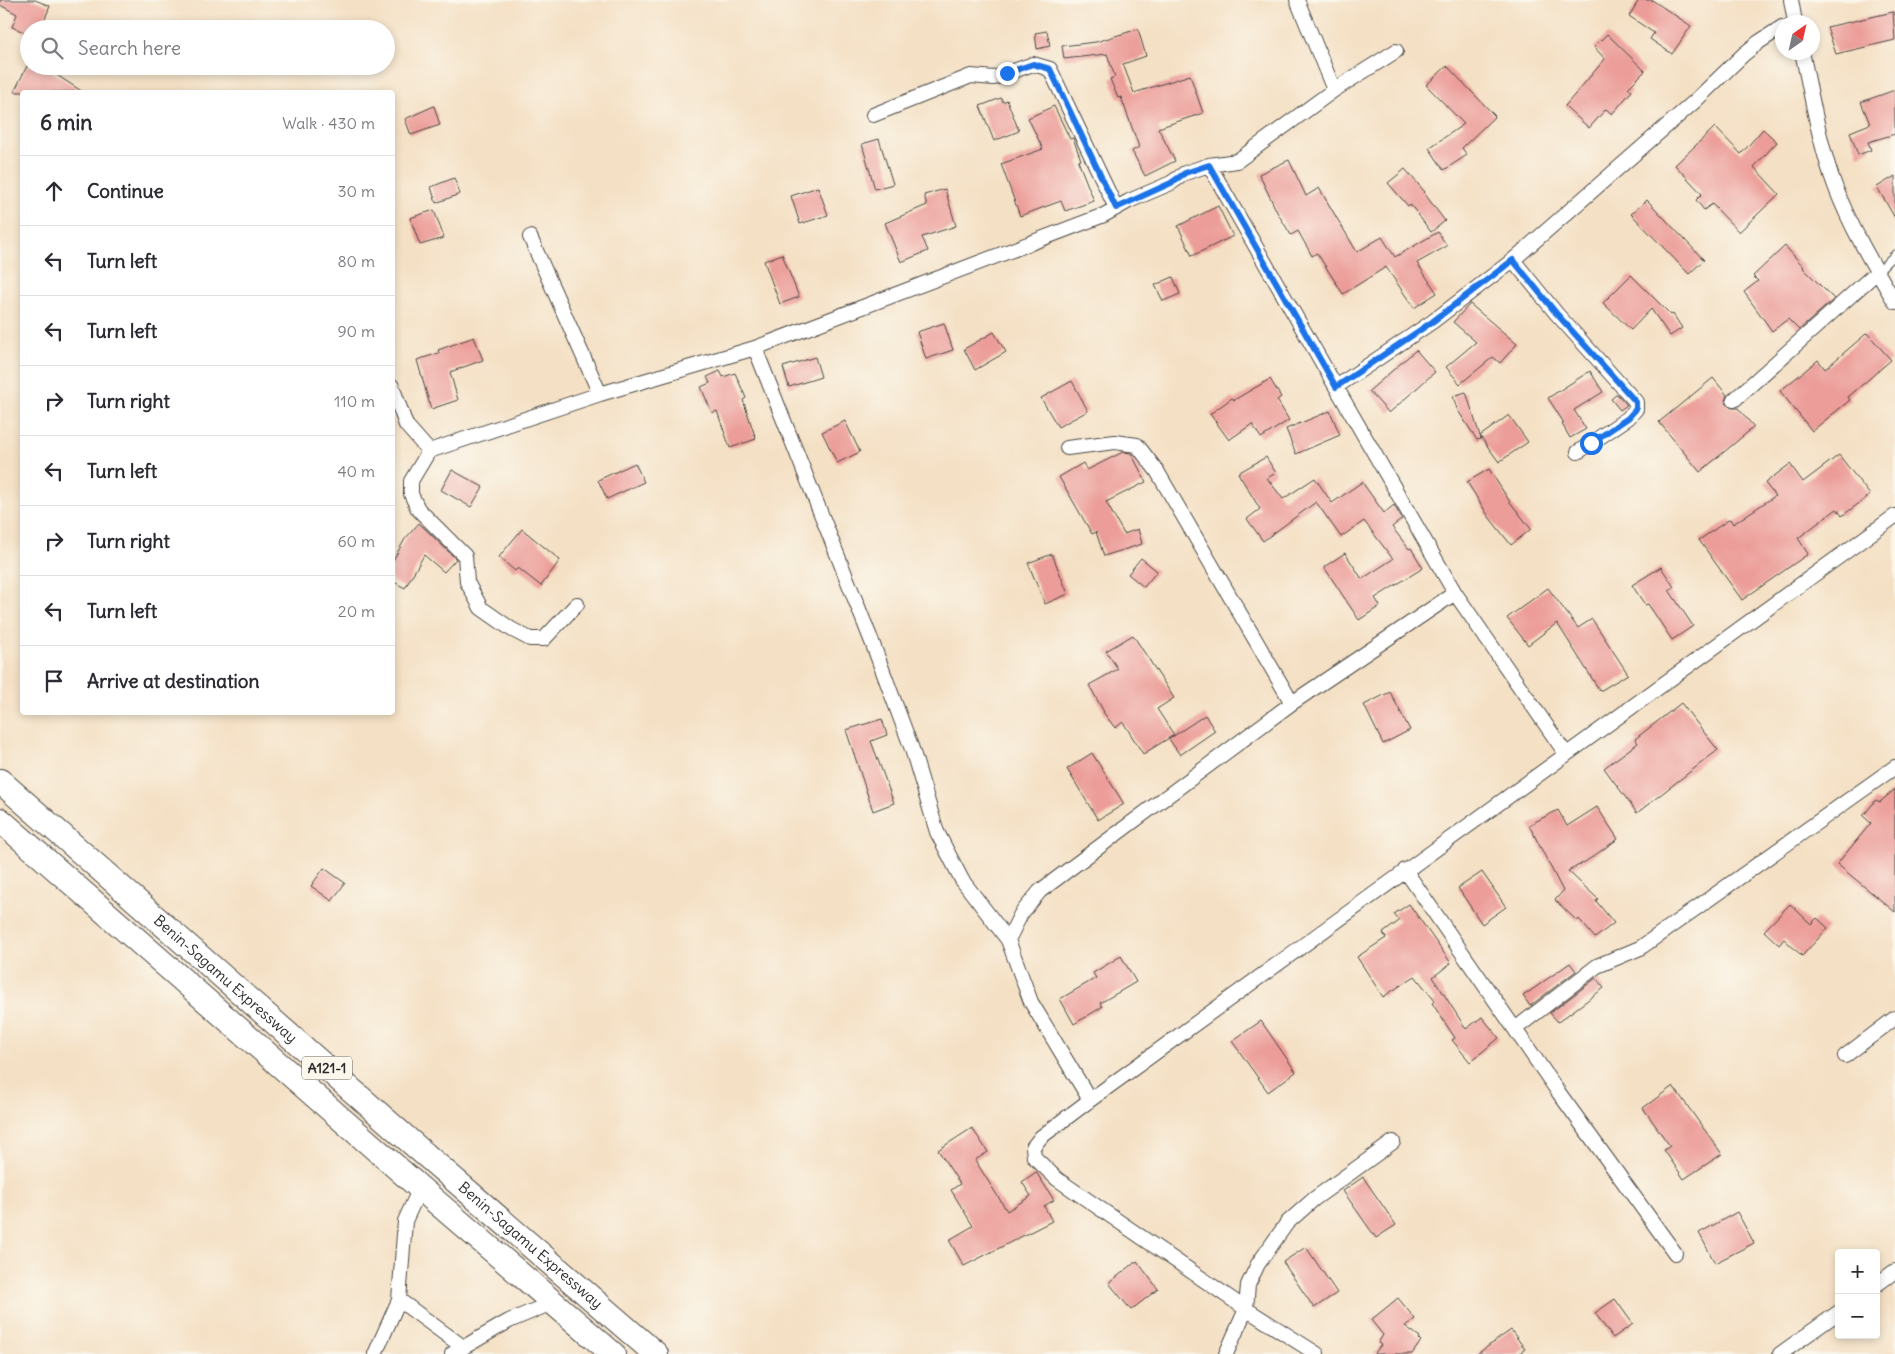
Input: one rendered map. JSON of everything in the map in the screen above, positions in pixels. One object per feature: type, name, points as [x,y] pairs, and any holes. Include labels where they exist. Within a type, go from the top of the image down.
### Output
[{"type":"highway","name":"Benin-Sagamu Expressway","points":[[0,781],[656,1354]]},
{"type":"highway","name":"Benin-Sagamu Expressway","points":[[0,820],[420,1188],[613,1354]]},
{"type":"street","points":[[1297,0],[1334,90]]},
{"type":"street","points":[[1336,387],[1432,322],[1513,260],[1694,102],[1789,14]]},
{"type":"street","points":[[577,604],[544,639],[530,639],[511,629],[481,608],[467,582],[465,556],[418,509],[411,494],[410,481],[429,451],[600,394],[755,348],[1104,215],[1171,183],[1185,173],[1209,165],[1237,161],[1334,90],[1396,50]]},
{"type":"street","points":[[1804,60],[1820,132],[1835,186],[1877,272],[1894,297]]},
{"type":"street","points":[[872,115],[971,76],[994,78],[1033,64],[1050,69],[1116,208]]},
{"type":"street","points":[[1209,165],[1455,593],[1566,754]]},
{"type":"street","points":[[530,237],[600,394]]},
{"type":"street","points":[[1513,260],[1556,313],[1636,402],[1636,409],[1628,418],[1578,452]]},
{"type":"street","points":[[1734,400],[1877,272]]},
{"type":"street","points":[[755,348],[876,651],[912,749],[937,832],[962,880],[1008,940],[1031,1002],[1090,1100]]},
{"type":"street","points":[[395,394],[406,425],[429,451]]},
{"type":"street","points":[[1067,448],[1115,442],[1137,445],[1157,470],[1292,703]]},
{"type":"street","points":[[1317,1354],[1246,1309],[1057,1179],[1034,1157],[1032,1147],[1041,1137],[1090,1100],[1895,516]]},
{"type":"street","points":[[1008,940],[1021,914],[1040,891],[1292,703],[1455,593]]},
{"type":"street","points":[[1515,1029],[1597,966],[1640,948],[1895,767]]},
{"type":"street","points":[[1405,870],[1515,1029],[1675,1253]]},
{"type":"street","points":[[1845,1056],[1895,1018]]},
{"type":"street","points":[[1226,1354],[1246,1309],[1248,1285],[1258,1264],[1287,1223],[1314,1199],[1393,1142]]},
{"type":"street","points":[[375,1354],[399,1300],[405,1221],[420,1188]]},
{"type":"street","points":[[1880,1282],[1895,1271]]},
{"type":"street","points":[[399,1300],[457,1350],[509,1321],[554,1302]]},
{"type":"street","points":[[1780,1354],[1835,1315]]},
{"type":"lane","points":[[1877,272],[1895,254]]},
{"type":"building","points":[[0,0],[35,0],[50,6],[45,20],[20,20],[20,30],[12,27],[17,14],[0,5]]},
{"type":"building","points":[[1639,0],[1652,0],[1691,26],[1672,54],[1650,39],[1654,33],[1629,16]]},
{"type":"building","points":[[1893,12],[1895,40],[1836,54],[1827,27]]},
{"type":"building","points":[[1138,29],[1146,56],[1123,64],[1134,93],[1190,75],[1203,113],[1158,128],[1175,161],[1145,176],[1132,151],[1139,147],[1121,97],[1118,98],[1110,79],[1115,77],[1107,54],[1064,59],[1062,46],[1096,42]]},
{"type":"building","points":[[1047,31],[1050,46],[1037,49],[1035,33]]},
{"type":"building","points":[[1607,34],[1645,71],[1628,88],[1632,91],[1612,114],[1606,109],[1589,128],[1565,106],[1605,59],[1594,47]]},
{"type":"building","points":[[1447,66],[1495,116],[1462,148],[1467,155],[1444,170],[1429,148],[1464,124],[1426,85]]},
{"type":"building","points":[[22,75],[57,75],[80,90],[20,90],[20,92],[14,92]]},
{"type":"building","points":[[1895,90],[1895,134],[1868,142],[1871,150],[1858,155],[1850,132],[1870,124],[1861,102]]},
{"type":"building","points":[[1001,98],[1003,102],[1007,100],[1019,131],[994,141],[980,106]]},
{"type":"building","points":[[434,106],[440,125],[411,135],[405,119]]},
{"type":"building","points":[[1054,106],[1070,139],[1073,138],[1081,160],[1078,161],[1094,201],[1065,211],[1061,201],[1020,216],[1001,164],[1043,149],[1028,118]]},
{"type":"building","points":[[1715,127],[1741,154],[1763,129],[1777,142],[1754,167],[1779,194],[1739,232],[1712,204],[1704,210],[1696,200],[1702,194],[1675,165]]},
{"type":"building","points":[[879,139],[893,184],[875,189],[862,144]]},
{"type":"building","points":[[1289,160],[1306,196],[1319,188],[1357,252],[1382,237],[1395,257],[1438,232],[1447,246],[1417,263],[1437,293],[1414,308],[1386,267],[1343,294],[1317,253],[1312,256],[1298,231],[1291,235],[1277,212],[1259,174]]},
{"type":"building","points":[[1405,169],[1425,192],[1445,221],[1431,232],[1410,204],[1408,206],[1388,183]]},
{"type":"building","points":[[1895,176],[1895,218],[1877,187]]},
{"type":"building","points":[[454,178],[460,194],[436,203],[431,187]]},
{"type":"building","points":[[818,187],[828,215],[800,224],[791,196]]},
{"type":"building","points":[[945,189],[956,226],[922,237],[928,251],[901,262],[885,223],[927,205],[924,195]]},
{"type":"building","points":[[1647,200],[1704,260],[1689,274],[1631,214]]},
{"type":"building","points":[[1218,206],[1233,236],[1192,256],[1178,226]]},
{"type":"building","points":[[434,210],[444,238],[420,245],[410,218]]},
{"type":"building","points":[[1785,246],[1803,268],[1834,299],[1799,330],[1788,319],[1772,331],[1744,292],[1758,281],[1753,276]]},
{"type":"building","points":[[782,254],[799,297],[780,304],[764,261]]},
{"type":"building","points":[[1631,275],[1671,315],[1673,314],[1682,328],[1670,336],[1651,309],[1631,330],[1603,303]]},
{"type":"building","points":[[1173,277],[1180,294],[1163,301],[1155,285]]},
{"type":"building","points":[[1470,304],[1517,344],[1500,363],[1493,357],[1460,384],[1446,367],[1476,342],[1453,322]]},
{"type":"building","points":[[944,323],[953,350],[926,359],[917,332]]},
{"type":"building","points":[[994,332],[1006,352],[975,370],[964,349]]},
{"type":"building","points":[[1867,333],[1891,360],[1848,397],[1850,400],[1812,431],[1780,391],[1818,360],[1825,369]]},
{"type":"building","points":[[474,337],[483,360],[450,372],[458,400],[431,409],[417,360],[439,353],[438,350]]},
{"type":"building","points":[[1416,350],[1435,372],[1389,413],[1369,391]]},
{"type":"building","points":[[815,357],[821,377],[789,387],[783,367]]},
{"type":"building","points":[[720,371],[723,377],[735,373],[746,398],[743,400],[756,439],[730,448],[717,411],[712,413],[701,387],[710,383],[707,377]]},
{"type":"building","points":[[1590,371],[1603,392],[1574,410],[1586,429],[1570,438],[1562,424],[1564,423],[1548,398]]},
{"type":"building","points":[[1713,378],[1727,395],[1725,401],[1727,405],[1732,408],[1738,408],[1754,427],[1700,472],[1659,422]]},
{"type":"building","points":[[1270,379],[1281,397],[1277,400],[1289,420],[1261,438],[1252,424],[1229,440],[1210,414],[1232,398],[1234,400]]},
{"type":"building","points":[[1072,381],[1088,411],[1058,427],[1041,398]]},
{"type":"building","points":[[1466,392],[1481,439],[1477,440],[1457,409],[1453,396]]},
{"type":"building","points":[[1617,394],[1627,405],[1620,410],[1611,399]]},
{"type":"building","points":[[1330,411],[1340,435],[1296,454],[1286,429]]},
{"type":"building","points":[[1509,415],[1528,442],[1499,462],[1480,436]]},
{"type":"building","points":[[845,421],[860,452],[837,463],[822,432]]},
{"type":"building","points":[[1123,452],[1131,453],[1146,482],[1106,502],[1124,534],[1138,529],[1142,544],[1104,556],[1096,532],[1092,534],[1059,477],[1083,463],[1087,470]]},
{"type":"building","points":[[1839,455],[1870,495],[1842,516],[1837,509],[1798,538],[1808,554],[1742,600],[1699,540],[1730,519],[1733,524],[1775,496],[1765,483],[1790,464],[1803,482]]},
{"type":"building","points":[[1266,457],[1276,473],[1267,478],[1283,499],[1315,478],[1332,503],[1362,482],[1384,513],[1394,505],[1402,519],[1392,527],[1409,549],[1411,548],[1423,568],[1375,598],[1380,606],[1359,620],[1324,567],[1345,553],[1362,579],[1393,559],[1364,521],[1341,537],[1316,502],[1263,541],[1247,519],[1260,509],[1238,473]]},
{"type":"building","points":[[635,463],[644,482],[607,499],[598,480]]},
{"type":"building","points":[[1489,469],[1510,502],[1531,529],[1511,545],[1489,517],[1467,482]]},
{"type":"building","points":[[452,470],[483,487],[471,507],[441,490]]},
{"type":"building","points":[[419,523],[456,559],[444,572],[424,555],[405,588],[395,583],[395,557],[405,539]]},
{"type":"building","points":[[522,529],[560,560],[541,586],[518,568],[515,571],[499,557]]},
{"type":"building","points":[[1052,554],[1068,594],[1045,604],[1028,563]]},
{"type":"building","points":[[1141,558],[1157,571],[1144,587],[1128,574]]},
{"type":"building","points":[[1661,567],[1674,587],[1669,590],[1693,626],[1672,640],[1648,604],[1645,605],[1632,585]]},
{"type":"building","points":[[1548,588],[1578,628],[1592,619],[1628,674],[1600,691],[1557,623],[1528,645],[1507,618]]},
{"type":"building","points":[[1133,635],[1174,698],[1157,709],[1174,735],[1143,754],[1123,722],[1115,728],[1103,712],[1089,685],[1118,669],[1106,651]]},
{"type":"building","points":[[1390,692],[1410,730],[1383,744],[1364,705]]},
{"type":"building","points":[[1681,703],[1718,750],[1637,813],[1604,768],[1638,743],[1635,739]]},
{"type":"building","points":[[1205,715],[1215,731],[1180,755],[1169,739]]},
{"type":"building","points":[[882,719],[887,735],[871,741],[894,803],[873,811],[846,730]]},
{"type":"building","points":[[1092,753],[1124,804],[1098,820],[1067,769]]},
{"type":"building","points":[[1895,789],[1895,912],[1837,864],[1871,823],[1863,816],[1876,800],[1880,802]]},
{"type":"building","points":[[1597,807],[1618,839],[1585,862],[1568,871],[1598,899],[1596,901],[1614,923],[1595,938],[1579,919],[1577,921],[1555,900],[1563,891],[1529,825],[1558,810],[1567,826]]},
{"type":"building","points":[[324,868],[345,883],[332,901],[311,886]]},
{"type":"building","points":[[1482,872],[1506,907],[1482,924],[1458,888]]},
{"type":"building","points":[[1409,904],[1451,963],[1433,977],[1466,1029],[1482,1017],[1499,1038],[1470,1062],[1452,1040],[1455,1038],[1432,1003],[1435,1001],[1415,976],[1383,997],[1357,957],[1386,938],[1383,933],[1399,921],[1394,914]]},
{"type":"building","points":[[1790,904],[1811,924],[1817,918],[1828,928],[1802,956],[1784,939],[1779,945],[1764,931]]},
{"type":"building","points":[[1121,956],[1136,982],[1100,1003],[1102,1007],[1074,1024],[1060,999],[1096,978],[1093,973]]},
{"type":"building","points":[[1570,963],[1576,971],[1530,1006],[1523,996]]},
{"type":"building","points":[[1596,978],[1604,988],[1558,1022],[1550,1013]]},
{"type":"building","points":[[1261,1021],[1296,1072],[1268,1092],[1232,1041]]},
{"type":"building","points":[[1673,1086],[1722,1154],[1684,1179],[1664,1150],[1670,1146],[1643,1108]]},
{"type":"building","points":[[972,1128],[988,1152],[975,1160],[1007,1211],[1031,1196],[1022,1182],[1036,1172],[1054,1200],[1044,1206],[1052,1221],[964,1266],[949,1240],[973,1226],[951,1190],[960,1184],[938,1150]]},
{"type":"building","points":[[1363,1177],[1396,1225],[1376,1238],[1343,1191]]},
{"type":"building","points":[[1737,1212],[1754,1243],[1715,1263],[1699,1233]]},
{"type":"building","points":[[1306,1247],[1337,1293],[1314,1308],[1283,1262]]},
{"type":"building","points":[[1137,1261],[1158,1289],[1131,1310],[1109,1283]]},
{"type":"building","points":[[1398,1298],[1415,1319],[1405,1326],[1420,1337],[1421,1341],[1412,1354],[1374,1354],[1381,1345],[1378,1343],[1383,1335],[1371,1320]]},
{"type":"building","points":[[1615,1299],[1633,1324],[1613,1338],[1595,1313]]},
{"type":"building","points":[[1511,1330],[1525,1349],[1518,1354],[1477,1354]]},
{"type":"route","points":[[1007,73],[1033,64],[1050,69],[1116,208],[1171,183],[1185,173],[1209,165],[1336,387],[1432,322],[1513,260],[1556,313],[1636,402],[1636,409],[1628,418],[1591,443]]}]
